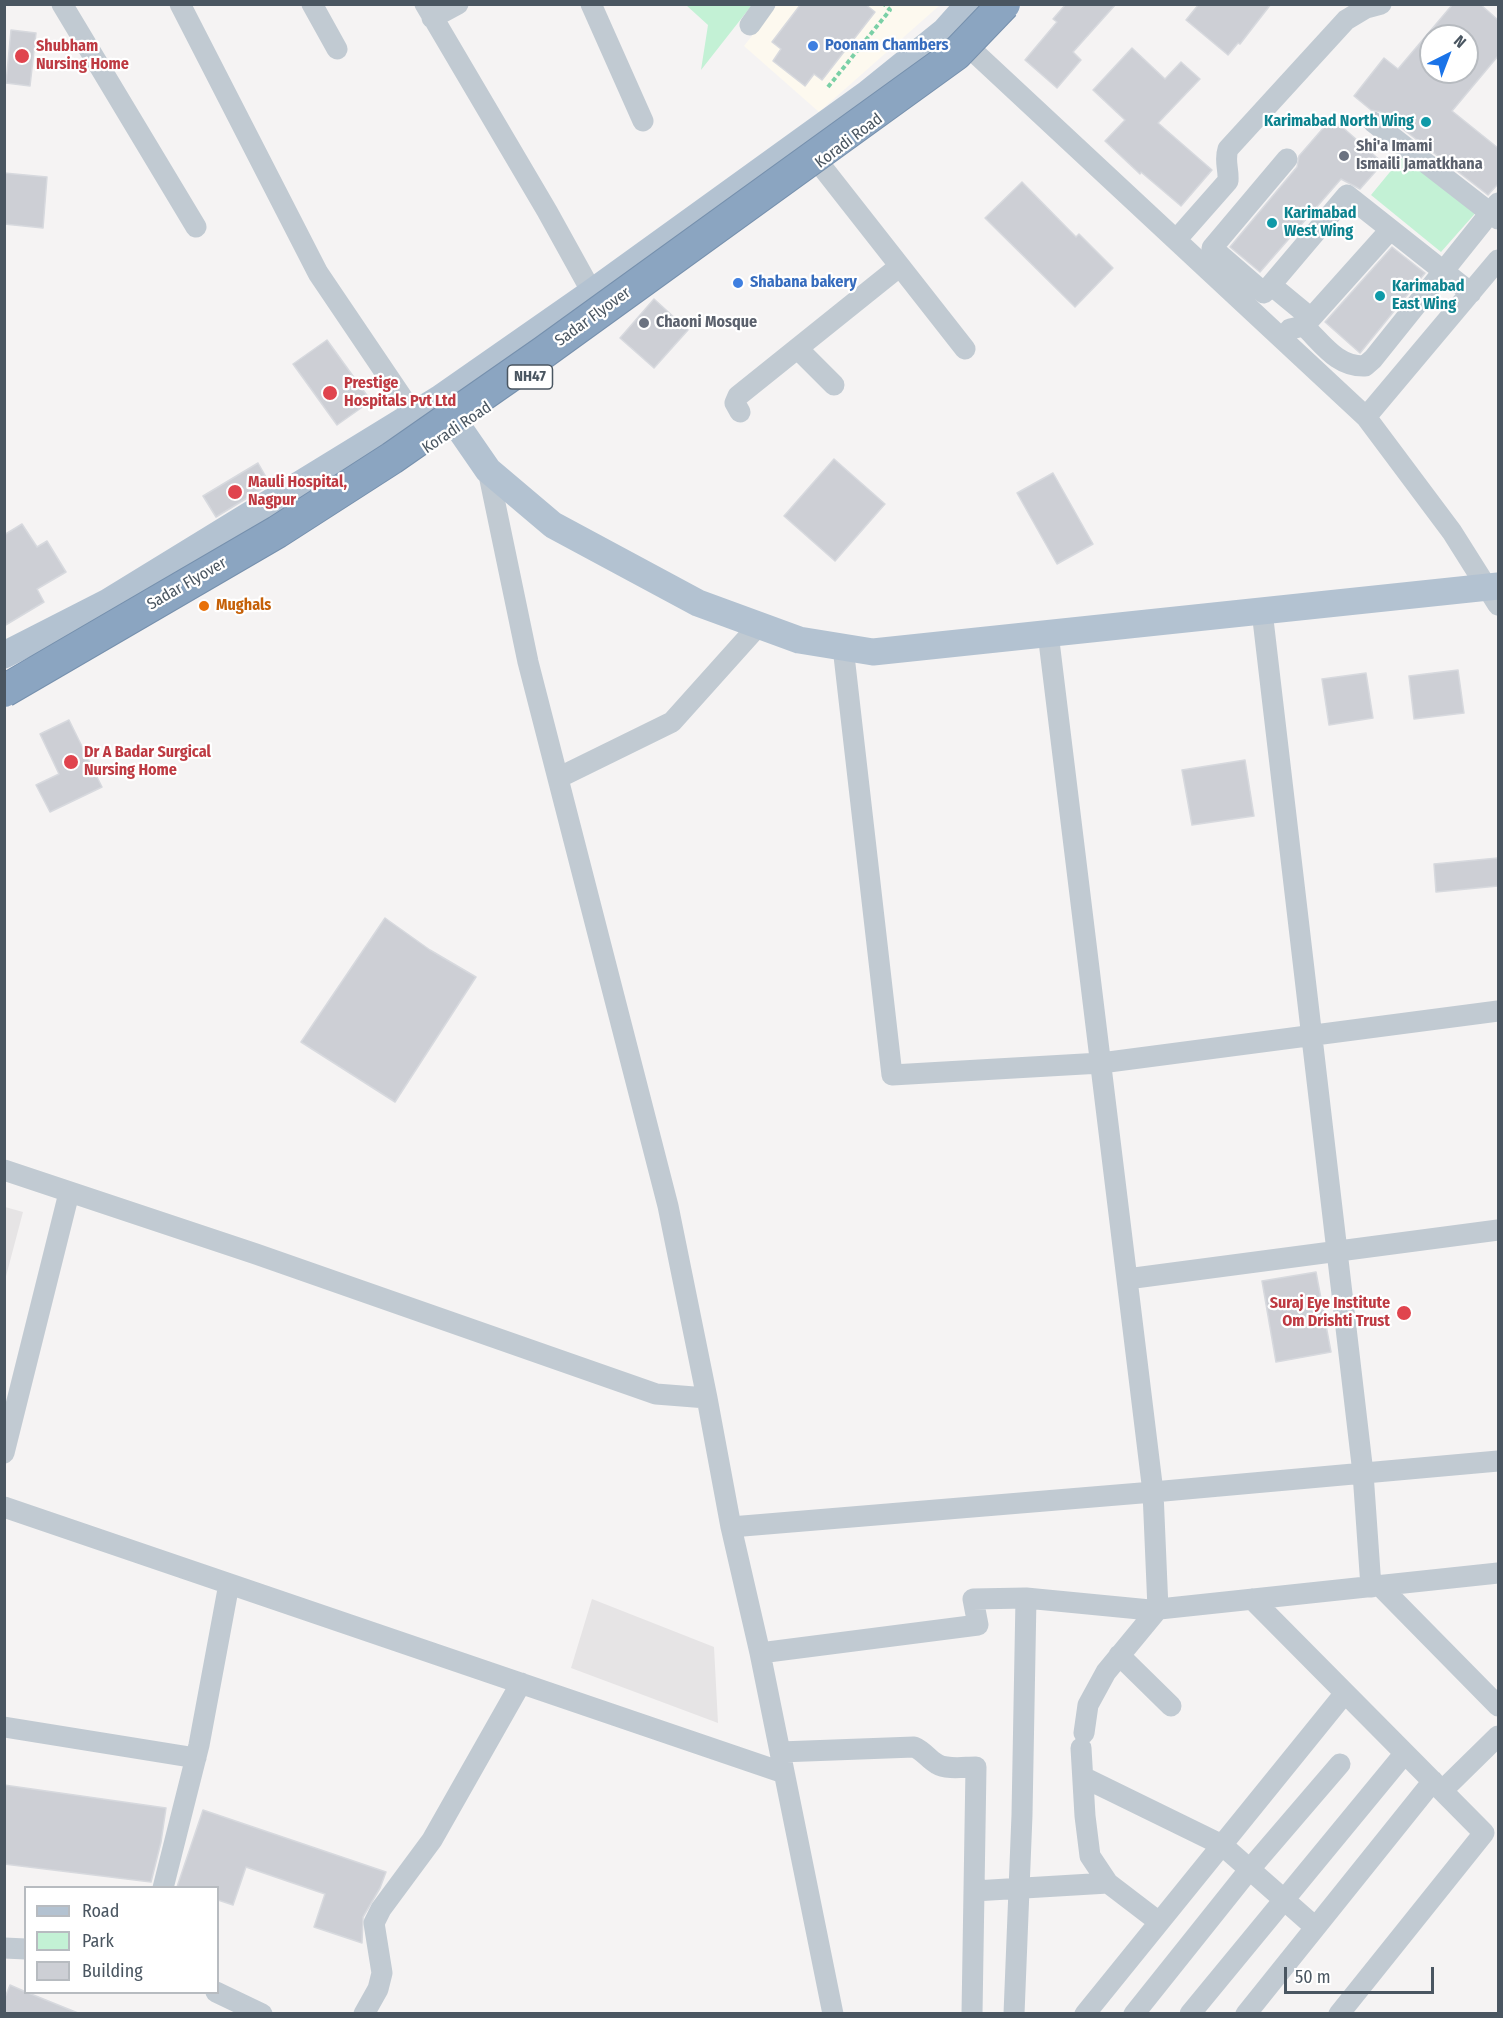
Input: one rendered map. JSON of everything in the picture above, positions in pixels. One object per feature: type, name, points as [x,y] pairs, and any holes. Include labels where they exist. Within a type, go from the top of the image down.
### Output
[{"type":"highway","name":"Sadar Flyover","points":[[4,680],[234,546],[375,459],[524,356],[940,54],[988,4]]},
{"type":"highway","name":"Sadar Flyover","points":[[4,691],[277,532],[393,458],[544,352],[956,54],[1004,4]]},
{"type":"main road","name":"Koradi Road","points":[[4,655],[108,602],[440,399],[867,94],[945,31],[969,4]]},
{"type":"main road","name":"Koradi Road","points":[[4,699],[282,541],[458,429],[973,51],[1022,4]]},
{"type":"main road","points":[[440,399],[458,429],[488,470],[553,525],[698,603],[799,640],[873,652],[1262,611],[1494,593]]},
{"type":"street","points":[[62,4],[196,227]]},
{"type":"street","points":[[180,4],[318,273],[434,445]]},
{"type":"street","points":[[312,4],[337,49]]},
{"type":"street","points":[[458,4],[429,11],[547,211],[591,293],[609,320]]},
{"type":"street","points":[[591,4],[643,121]]},
{"type":"street","points":[[750,25],[765,4]]},
{"type":"street","points":[[1176,240],[1228,181],[1225,159],[1228,149],[1346,20],[1366,8],[1381,4]]},
{"type":"street","points":[[973,51],[1366,417],[1452,532],[1494,593]]},
{"type":"street","points":[[1287,159],[1212,248],[1268,289],[1307,322],[1340,361],[1353,366],[1365,366],[1496,211],[1373,122]]},
{"type":"street","points":[[819,163],[965,349]]},
{"type":"street","points":[[1273,331],[1268,289],[1347,195],[1470,293]]},
{"type":"street","points":[[1273,331],[1307,322],[1390,230]]},
{"type":"street","points":[[1366,417],[1498,260]]},
{"type":"street","points":[[740,412],[735,403],[738,396],[900,266]]},
{"type":"street","points":[[798,349],[834,385]]},
{"type":"street","points":[[488,470],[528,662],[668,1206],[731,1527],[760,1653],[833,2013]]},
{"type":"street","points":[[1262,611],[1376,1586],[1498,1706]]},
{"type":"street","points":[[558,778],[672,722],[759,626]]},
{"type":"street","points":[[1048,633],[1153,1492],[1158,1609],[1106,1672],[1088,1705],[1082,1741],[1085,1816],[1090,1856],[1108,1883],[1159,1922]]},
{"type":"street","points":[[843,647],[892,1075],[1101,1063],[1498,1011]]},
{"type":"street","points":[[4,1170],[256,1254],[656,1394],[707,1398]]},
{"type":"street","points":[[4,1453],[69,1192]]},
{"type":"street","points":[[1127,1279],[1498,1230]]},
{"type":"street","points":[[731,1527],[1498,1461]]},
{"type":"street","points":[[4,1507],[521,1683],[782,1762],[914,1747],[922,1750],[937,1764],[948,1767],[976,1767],[972,2013]]},
{"type":"street","points":[[760,1653],[978,1625],[973,1599],[1026,1598],[1158,1609],[1376,1586],[1494,1579]]},
{"type":"street","points":[[163,1886],[196,1758],[229,1584]]},
{"type":"street","points":[[1014,2013],[1022,1815],[1026,1598]]},
{"type":"street","points":[[1252,1599],[1484,1833],[1339,2013]]},
{"type":"street","points":[[1119,1655],[1171,1706]]},
{"type":"street","points":[[364,2013],[378,1989],[382,1973],[374,1923],[381,1909],[432,1840],[521,1683]]},
{"type":"street","points":[[1085,2013],[1345,1693]]},
{"type":"street","points":[[4,1727],[196,1758]]},
{"type":"street","points":[[1439,1787],[1445,1788],[1498,1736]]},
{"type":"street","points":[[1190,2013],[1405,1753]]},
{"type":"street","points":[[1134,2013],[1340,1764]]},
{"type":"street","points":[[1083,1777],[1222,1845],[1315,1927]]},
{"type":"street","points":[[1246,2013],[1315,1927],[1439,1787]]},
{"type":"street","points":[[974,1891],[1108,1883]]},
{"type":"street","points":[[4,1948],[24,1949]]},
{"type":"street","points":[[219,1993],[262,2013]]},
{"type":"path","points":[[828,87],[890,10],[884,4]]},
{"type":"shaded area","name":"Poonam Chambers","points":[[776,5],[940,5],[819,112],[744,46]]},
{"type":"shaded area","points":[[4,1207],[23,1212],[5,1280]]},
{"type":"shaded area","points":[[592,1599],[714,1647],[718,1723],[571,1668]]},
{"type":"green space","points":[[686,5],[752,5],[701,70],[708,25]]},
{"type":"green space","points":[[1408,150],[1479,209],[1441,252],[1371,195]]},
{"type":"building","name":"Poonam Chambers","points":[[801,4],[865,4],[875,12],[822,80],[814,74],[805,86],[773,61],[781,49],[772,42]]},
{"type":"building","points":[[1066,4],[1116,4],[1073,52],[1081,60],[1057,88],[1025,60],[1057,22],[1053,19]]},
{"type":"building","points":[[1199,4],[1271,4],[1240,44],[1238,43],[1228,55],[1186,20]]},
{"type":"building","name":"Karimabad North Wing","points":[[1453,4],[1480,4],[1498,20],[1498,56],[1479,79],[1479,24],[1436,24]]},
{"type":"building","points":[[11,30],[36,33],[30,86],[6,83]]},
{"type":"building","name":"Karimabad North Wing","points":[[1419,44],[1419,84],[1475,84],[1452,111],[1498,148],[1498,184],[1488,195],[1381,112],[1371,110],[1354,96],[1384,58],[1398,69]]},
{"type":"building","points":[[1132,48],[1165,79],[1181,62],[1200,79],[1158,123],[1212,170],[1181,206],[1141,172],[1140,174],[1105,141],[1125,120],[1093,90]]},
{"type":"building","points":[[1332,118],[1383,163],[1360,189],[1341,179],[1260,272],[1230,247],[1297,167],[1299,156]]},
{"type":"building","points":[[4,173],[47,177],[43,228],[4,224]]},
{"type":"building","points":[[1022,182],[1076,237],[1079,234],[1113,268],[1075,307],[985,218]]},
{"type":"building","name":"Karimabad East Wing","points":[[1392,247],[1425,273],[1360,353],[1325,322]]},
{"type":"building","points":[[654,299],[688,330],[654,368],[620,338]]},
{"type":"building","points":[[327,340],[371,401],[337,425],[293,364]]},
{"type":"building","points":[[834,459],[885,504],[835,561],[784,516]]},
{"type":"building","points":[[258,463],[270,484],[216,517],[203,496]]},
{"type":"building","points":[[1053,473],[1093,544],[1057,564],[1017,493]]},
{"type":"building","points":[[22,524],[37,547],[47,541],[66,572],[37,589],[44,602],[4,626],[4,535]]},
{"type":"building","points":[[1458,670],[1464,713],[1414,719],[1409,676]]},
{"type":"building","points":[[1366,673],[1373,718],[1329,725],[1322,679]]},
{"type":"building","points":[[69,720],[102,787],[50,812],[36,785],[59,774],[40,734]]},
{"type":"building","points":[[1245,760],[1254,816],[1192,825],[1182,770]]},
{"type":"building","points":[[1498,858],[1498,886],[1436,892],[1434,864]]},
{"type":"building","points":[[385,918],[430,950],[476,977],[395,1102],[301,1042]]},
{"type":"building","points":[[1316,1272],[1331,1352],[1276,1362],[1262,1281]]},
{"type":"building","points":[[4,1785],[166,1808],[161,1842],[151,1882],[4,1864]]},
{"type":"building","points":[[203,1810],[386,1872],[380,1888],[363,1917],[362,1943],[314,1927],[325,1894],[246,1867],[233,1905],[219,1900],[219,1886],[177,1886]]},
{"type":"building","points":[[10,1985],[24,1991],[24,1994],[32,1994],[78,2013],[4,2013],[4,2000]]},
{"type":"place","name":"Poonam Chambers","points":[[813,46]]},
{"type":"place","name":"Shubham Nursing Home","points":[[22,56]]},
{"type":"place","name":"Karimabad North Wing","points":[[1426,122]]},
{"type":"place","name":"Shi'a Imami Ismaili Jamatkhana","points":[[1344,156]]},
{"type":"place","name":"Karimabad West Wing","points":[[1272,223]]},
{"type":"place","name":"Shabana bakery","points":[[738,283]]},
{"type":"place","name":"Karimabad East Wing","points":[[1380,296]]},
{"type":"place","name":"Chaoni Mosque","points":[[644,323]]},
{"type":"place","name":"Prestige Hospitals Pvt Ltd","points":[[330,393]]},
{"type":"place","name":"Mauli Hospital, Nagpur","points":[[235,492]]},
{"type":"place","name":"Mughals","points":[[204,606]]},
{"type":"place","name":"Dr A Badar Surgical Nursing Home","points":[[71,762]]},
{"type":"place","name":"Suraj Eye Institute Om Drishti Trust","points":[[1404,1313]]}]
